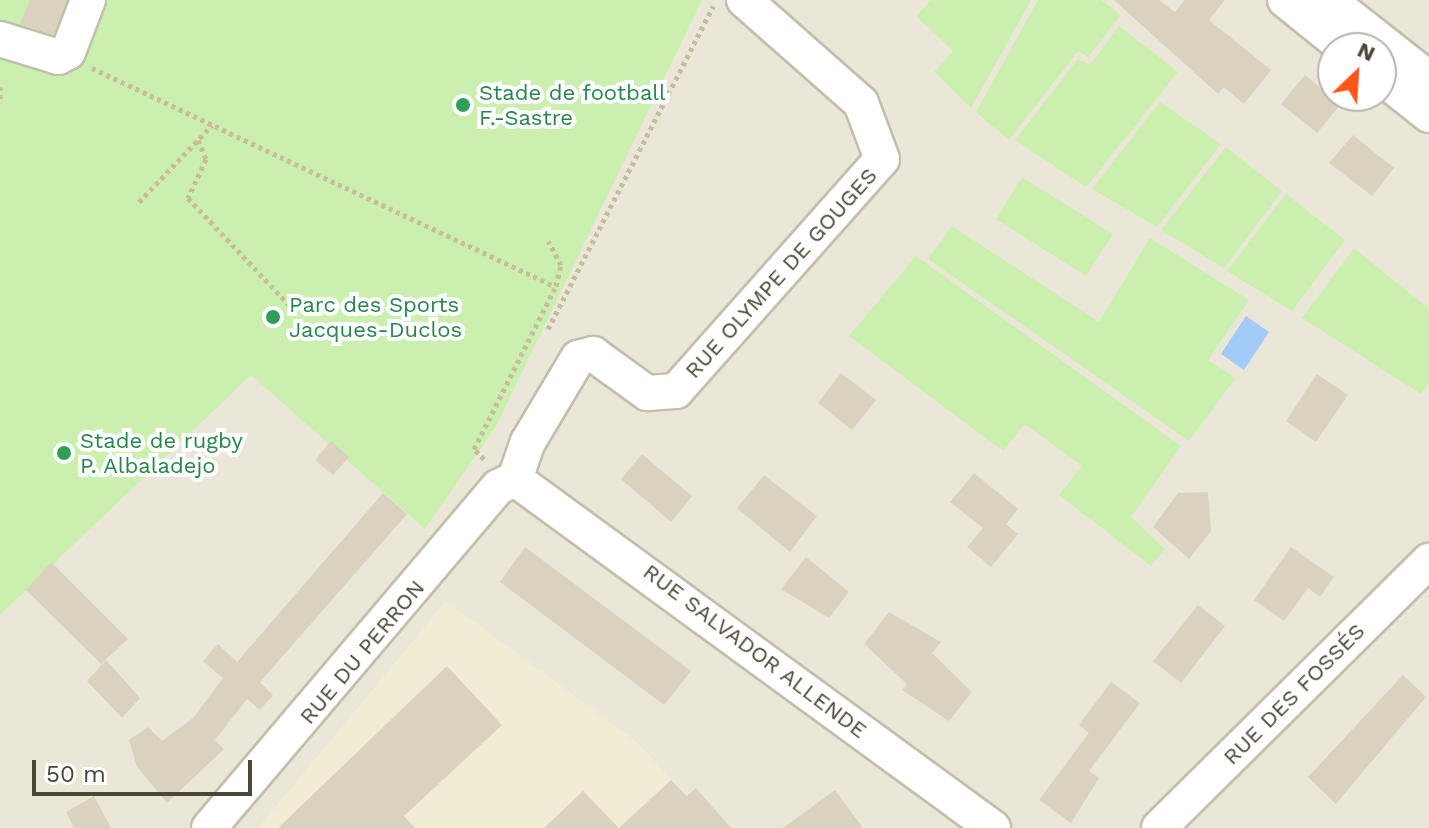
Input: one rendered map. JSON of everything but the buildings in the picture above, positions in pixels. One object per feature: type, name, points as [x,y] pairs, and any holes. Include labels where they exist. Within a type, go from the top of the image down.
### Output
[{"type":"street","points":[[0,39],[58,57],[68,52],[88,0]]},
{"type":"street","points":[[1285,0],[1325,32]]},
{"type":"street","points":[[1329,0],[1429,79]]},
{"type":"street","name":"RUE OLYMPE DE GOUGES","points":[[500,474],[528,442],[578,358],[593,354],[647,393],[676,391],[882,159],[861,103],[734,1]]},
{"type":"street","points":[[1397,90],[1429,115]]},
{"type":"street","name":"RUE DU PERRON","points":[[209,828],[498,487],[500,474]]},
{"type":"street","name":"RUE SALVADOR ALLENDE","points":[[500,474],[993,828]]},
{"type":"street","name":"RUE DES FOSSÉS","points":[[1159,828],[1429,561]]},
{"type":"path","points":[[548,329],[734,1]]},
{"type":"path","points":[[68,52],[212,125],[552,285]]},
{"type":"path","points":[[0,87],[0,103]]},
{"type":"path","points":[[139,202],[212,125]]},
{"type":"path","points":[[198,140],[206,159],[188,198],[295,311]]},
{"type":"path","points":[[500,474],[474,449],[561,265],[548,241]]},
{"type":"shaded area","points":[[0,0],[1429,0],[1429,828],[0,828]]},
{"type":"shaded area","points":[[446,601],[637,742],[715,828],[258,828]]},
{"type":"green space","name":"Parc des Sports Jacques-Duclos","points":[[0,0],[702,0],[496,426],[425,529],[251,375],[0,615]]},
{"type":"green space","points":[[931,0],[1031,0],[971,108],[934,72],[953,51],[916,16]]},
{"type":"green space","points":[[1038,0],[1101,0],[1121,15],[1088,57],[1078,51],[1009,140],[976,112]]},
{"type":"green space","points":[[1119,26],[1178,72],[1086,187],[1015,140],[1078,59],[1090,65]]},
{"type":"green space","points":[[1160,102],[1221,144],[1157,227],[1092,189]]},
{"type":"green space","points":[[1226,147],[1282,191],[1224,268],[1161,230]]},
{"type":"green space","points":[[1022,177],[1113,234],[1086,276],[996,219]]},
{"type":"green space","points":[[1286,194],[1345,240],[1292,311],[1227,271]]},
{"type":"green space","points":[[952,226],[1099,322],[1150,238],[1249,300],[1208,360],[1236,378],[1189,441],[928,259]]},
{"type":"green space","points":[[1354,248],[1429,309],[1429,383],[1421,394],[1302,318]]},
{"type":"green space","points":[[916,256],[1181,446],[1131,517],[1165,549],[1151,566],[1059,495],[1082,466],[1025,424],[1003,451],[849,336]]},
{"type":"water","points":[[1246,316],[1269,332],[1244,370],[1221,354]]},
{"type":"place","name":"Stade de football F.-Sastre","points":[[463,105]]},
{"type":"place","name":"Parc des Sports Jacques-Duclos","points":[[273,317]]},
{"type":"place","name":"Stade de rugby P. Albaladejo","points":[[64,453]]}]
